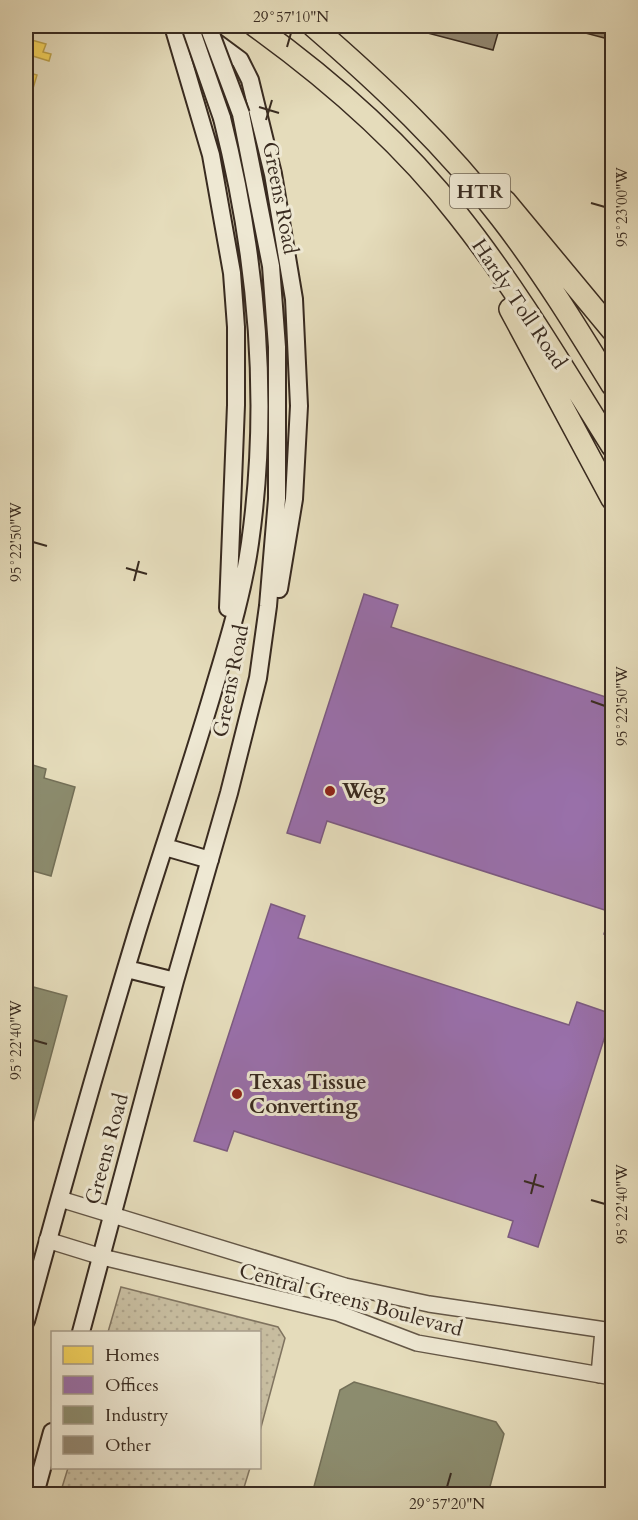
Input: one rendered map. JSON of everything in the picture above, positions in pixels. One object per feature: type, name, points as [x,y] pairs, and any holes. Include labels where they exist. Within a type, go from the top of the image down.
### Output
[{"type":"highway","name":"Hardy Toll Road","points":[[255,26],[327,81],[358,108],[458,214],[525,307],[612,446]]},
{"type":"highway","name":"Hardy Toll Road","points":[[313,26],[403,107],[452,159],[502,219],[543,275],[612,385]]},
{"type":"highway","points":[[403,107],[476,168],[612,330]]},
{"type":"highway","points":[[458,214],[612,499]]},
{"type":"main road","points":[[173,26],[211,155],[226,239],[236,327],[233,515],[226,646]]},
{"type":"main road","points":[[192,26],[240,60],[250,80],[273,174],[294,299],[299,406],[294,499],[277,604],[258,678]]},
{"type":"main road","name":"Greens Road","points":[[26,1321],[47,1240],[127,969],[226,646],[249,545],[261,402],[252,269],[233,160],[192,26]]},
{"type":"main road","name":"Greens Road","points":[[81,1331],[258,678],[268,606],[277,499],[277,347],[271,266],[241,114],[208,26]]},
{"type":"main road","points":[[195,96],[202,83],[235,73],[250,80]]},
{"type":"main road","points":[[165,847],[210,860]]},
{"type":"main road","points":[[127,969],[175,981]]},
{"type":"main road","points":[[35,1494],[51,1436]]},
{"type":"street","name":"Central Greens Boulevard","points":[[60,1199],[345,1286],[429,1304],[608,1330]]},
{"type":"street","name":"Central Greens Boulevard","points":[[47,1240],[102,1257],[338,1313],[417,1343],[606,1376]]},
{"type":"street","points":[[338,1313],[345,1286]]},
{"type":"street","points":[[606,1376],[608,1330]]},
{"type":"shaded area","points":[[121,1287],[278,1327],[285,1338],[261,1427],[261,1331],[108,1331]]},
{"type":"shaded area","points":[[68,1469],[250,1469],[242,1494],[60,1494]]},
{"type":"building: Homes","points":[[28,39],[46,44],[43,52],[51,54],[49,61],[26,54]]},
{"type":"building: Homes","points":[[26,72],[37,75],[28,105],[26,105]]},
{"type":"building: Offices","points":[[364,594],[398,605],[391,627],[612,699],[612,937],[604,934],[611,912],[327,821],[320,843],[287,833]]},
{"type":"building: Offices","points":[[271,904],[305,916],[298,938],[569,1025],[577,1002],[612,1014],[538,1247],[508,1237],[513,1221],[234,1131],[227,1151],[194,1141]]},
{"type":"building: Industry","points":[[26,763],[46,769],[44,778],[75,787],[51,876],[26,869]]},
{"type":"building: Industry","points":[[26,985],[67,996],[26,1149]]},
{"type":"building: Industry","points":[[354,1382],[496,1422],[504,1434],[488,1494],[312,1494],[340,1390]]},
{"type":"building: Other","points":[[417,26],[500,26],[493,50],[416,30]]},
{"type":"building: Other","points":[[575,26],[612,26],[612,40],[574,30]]},
{"type":"place","name":"Weg","points":[[330,791]]},
{"type":"place","name":"Texas Tissue Converting","points":[[237,1094]]}]
